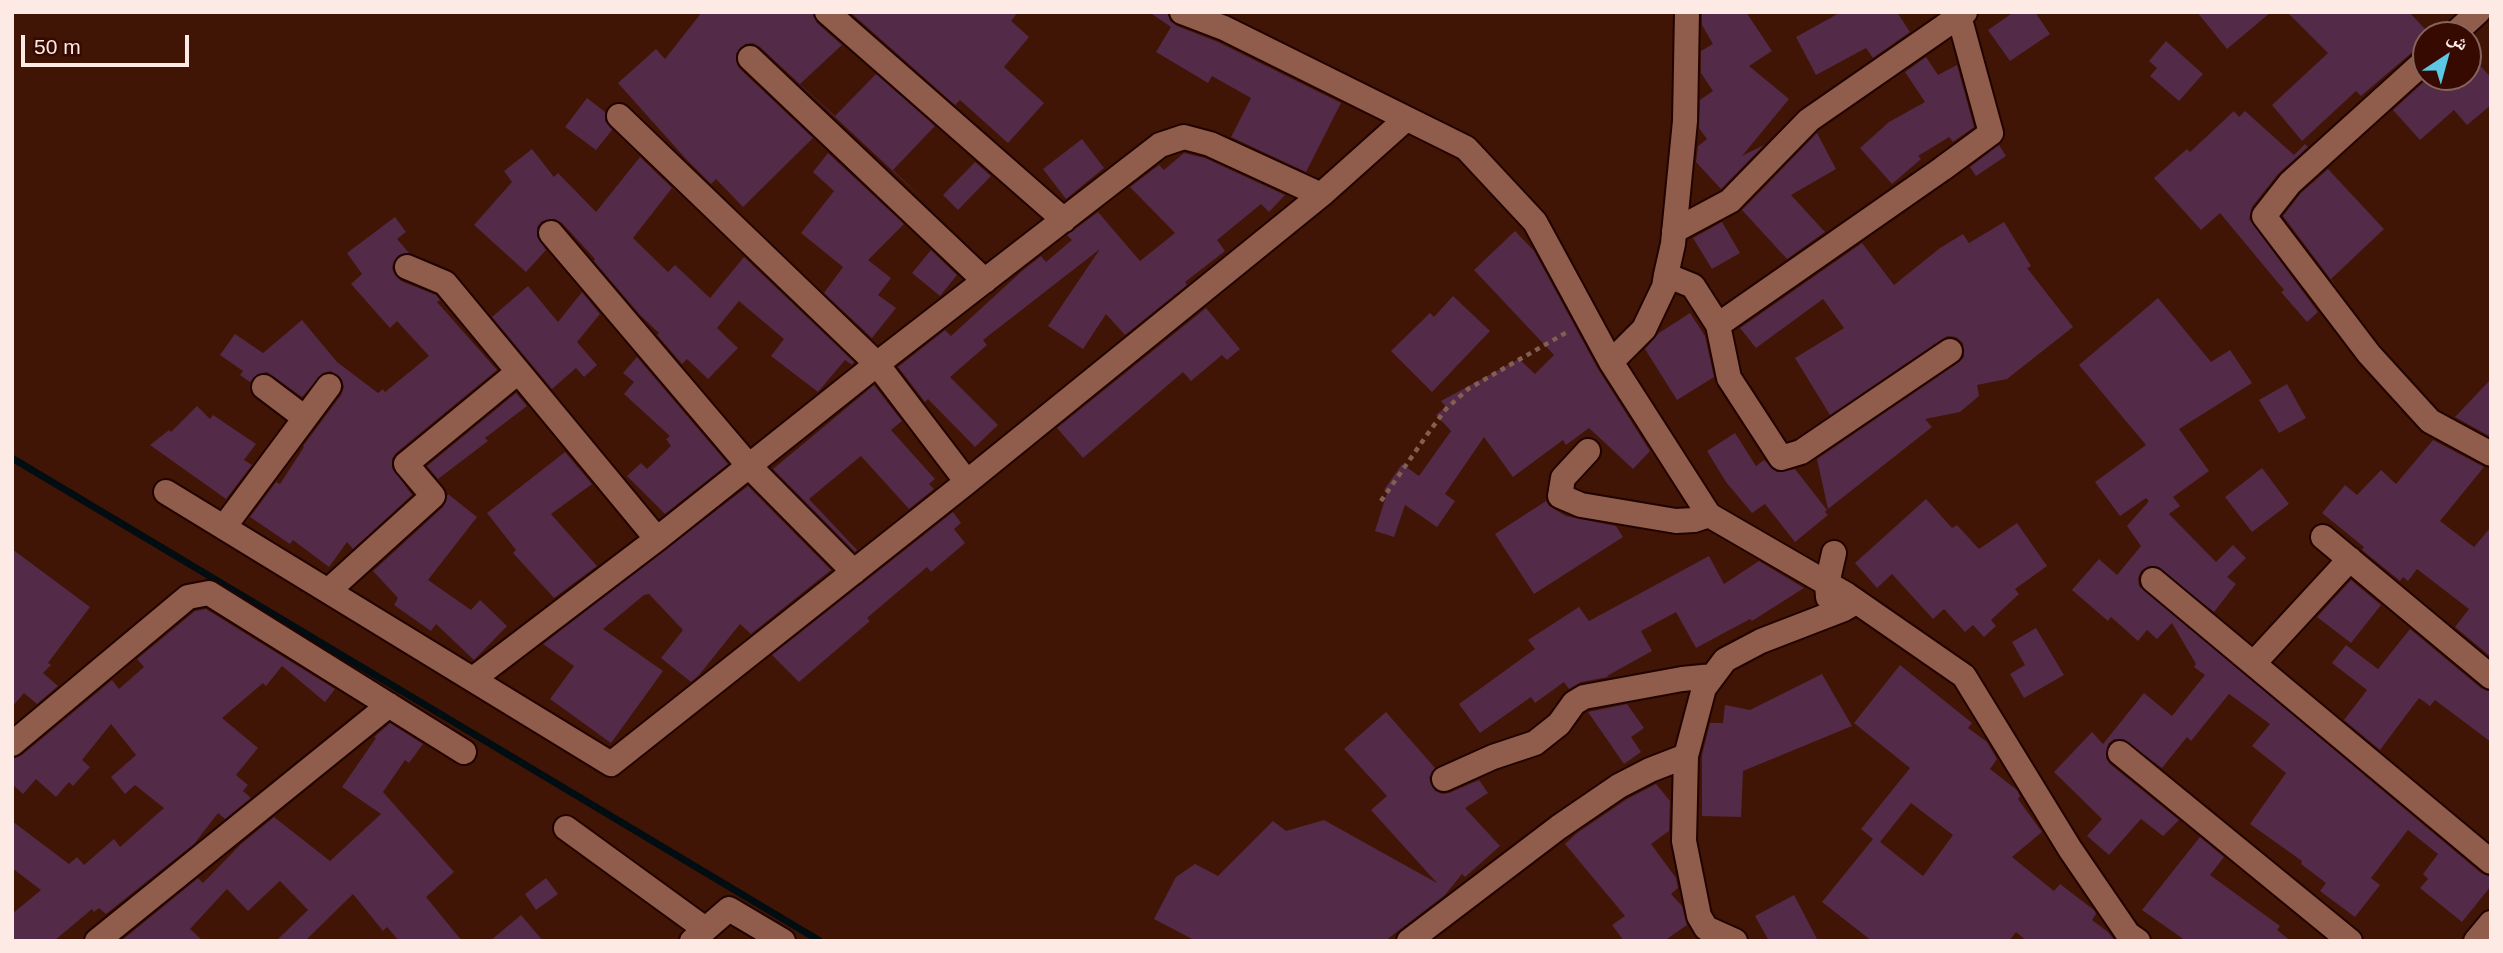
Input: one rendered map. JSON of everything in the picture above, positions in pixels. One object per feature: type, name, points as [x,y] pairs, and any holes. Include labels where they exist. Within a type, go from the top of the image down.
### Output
[{"type":"street","points":[[827,12],[1065,220]]},
{"type":"street","points":[[1182,12],[1232,20],[1406,118],[1466,148],[1535,222],[1611,362],[1709,515],[1856,602],[1964,676],[2070,849],[2128,934],[2138,941]]},
{"type":"street","points":[[1611,362],[1644,329],[1667,275],[1685,121],[1687,12]]},
{"type":"street","points":[[1674,231],[1730,201],[1809,120],[1962,14],[1991,133],[1718,325]]},
{"type":"street","points":[[750,58],[985,281]]},
{"type":"street","points":[[2412,73],[2290,183],[2264,216],[2369,354],[2430,421],[2491,454]]},
{"type":"street","points":[[619,116],[877,364],[967,482]]},
{"type":"street","points":[[166,492],[611,764],[967,482],[1321,195],[1406,118]]},
{"type":"street","points":[[473,679],[657,539],[877,364],[1160,145],[1184,137],[1210,144],[1321,195]]},
{"type":"street","points":[[551,233],[749,466],[854,572]]},
{"type":"street","points":[[407,267],[445,283],[657,539]]},
{"type":"street","points":[[1667,275],[1693,286],[1718,325],[1729,378],[1780,458],[1801,452],[1950,351]]},
{"type":"street","points":[[328,591],[433,495],[406,464],[518,372]]},
{"type":"street","points":[[224,527],[329,386]]},
{"type":"street","points":[[264,387],[305,418]]},
{"type":"street","points":[[1588,451],[1563,478],[1560,495],[1581,505],[1676,521],[1694,520],[1709,515]]},
{"type":"street","points":[[2323,537],[2491,677]]},
{"type":"street","points":[[1830,614],[1827,584],[1834,553]]},
{"type":"street","points":[[2254,663],[2350,559]]},
{"type":"street","points":[[2153,580],[2491,862]]},
{"type":"street","points":[[12,744],[188,597],[209,593],[464,752]]},
{"type":"street","points":[[1734,941],[1697,934],[1699,916],[1684,841],[1686,756],[1704,688],[1726,660],[1761,641],[1856,602]]},
{"type":"street","points":[[1444,779],[1493,757],[1535,743],[1559,724],[1574,704],[1584,697],[1713,676]]},
{"type":"street","points":[[97,941],[389,705]]},
{"type":"street","points":[[2120,753],[2350,941]]},
{"type":"street","points":[[1409,941],[1559,827],[1619,786],[1686,756]]},
{"type":"street","points":[[566,828],[699,935],[729,909],[783,941]]},
{"type":"street","points":[[2476,941],[2491,923]]},
{"type":"path","points":[[1381,501],[1446,409],[1468,388],[1588,320]]},
{"type":"building","points":[[702,12],[813,12],[817,23],[842,45],[800,84],[835,116],[876,74],[935,126],[893,170],[926,202],[753,43],[745,44],[736,54],[739,68],[813,138],[743,207],[716,179],[711,184],[618,83],[656,49],[665,59]]},
{"type":"building","points":[[850,12],[1018,12],[1011,21],[1029,37],[1004,67],[1044,103],[1008,143],[960,100],[955,105]]},
{"type":"building","points":[[1149,12],[1167,12],[1170,21],[1177,26],[1218,42],[1341,103],[1306,172],[1231,137],[1251,98],[1212,76],[1208,83],[1156,52],[1171,27]]},
{"type":"building","points":[[1702,12],[1746,12],[1772,51],[1749,66],[1789,99],[1742,156],[1764,145],[1721,189],[1696,162],[1698,146],[1707,139],[1699,128],[1700,100],[1713,91],[1701,73],[1701,51],[1713,44],[1702,25]]},
{"type":"building","points":[[1841,12],[1897,12],[1910,32],[1873,58],[1866,48],[1816,75],[1796,37]]},
{"type":"building","points":[[2014,12],[2035,12],[2050,34],[2010,61],[1988,30]]},
{"type":"building","points":[[2197,12],[2271,12],[2227,49]]},
{"type":"building","points":[[2287,12],[2409,12],[2418,21],[2412,21],[2412,52],[2361,96],[2356,91],[2302,141],[2272,105],[2328,53]]},
{"type":"building","points":[[2166,41],[2203,74],[2179,101],[2150,76],[2157,68],[2149,61]]},
{"type":"building","points":[[1926,57],[1938,75],[1957,65],[1974,127],[1953,142],[1949,137],[1918,156],[1921,159],[1892,184],[1860,148],[1889,122],[1925,102],[1905,72]]},
{"type":"building","points":[[2482,67],[2491,78],[2491,105],[2467,125],[2454,110],[2420,140],[2393,110],[2414,91],[2482,91]]},
{"type":"building","points":[[587,98],[605,112],[605,121],[612,130],[596,150],[565,127]]},
{"type":"building","points":[[2234,111],[2239,117],[2245,111],[2294,155],[2305,144],[2308,147],[2278,174],[2252,207],[2249,219],[2318,312],[2307,322],[2220,213],[2201,230],[2154,178],[2187,149],[2190,152]]},
{"type":"building","points":[[1817,133],[1836,169],[1791,195],[1825,232],[1787,259],[1742,210]]},
{"type":"building","points":[[1082,139],[1104,168],[1066,199],[1043,169]]},
{"type":"building","points":[[1999,145],[2006,156],[1976,176],[1970,167]]},
{"type":"building","points":[[532,149],[554,177],[558,173],[596,212],[640,157],[687,202],[672,188],[633,238],[668,272],[675,265],[710,298],[744,257],[854,362],[852,365],[845,360],[818,392],[771,356],[784,339],[739,301],[717,328],[738,348],[708,379],[687,359],[682,364],[595,259],[562,223],[555,219],[542,221],[537,227],[537,236],[546,250],[526,272],[474,225],[512,182],[504,171]]},
{"type":"building","points":[[828,153],[904,224],[868,260],[891,278],[878,295],[896,308],[872,338],[824,293],[843,267],[801,233],[834,191],[813,172]]},
{"type":"building","points":[[1184,153],[1205,158],[1285,195],[1269,212],[1261,204],[1217,240],[1225,251],[1125,335],[1106,314],[1083,349],[1048,326],[1100,249],[983,340],[987,345],[950,377],[998,425],[975,447],[928,399],[925,402],[898,367],[945,330],[951,336],[1041,256],[1046,262],[1072,240],[1067,235],[1098,212],[1140,261],[1175,233],[1130,187],[1159,165],[1164,170]]},
{"type":"building","points":[[975,162],[991,176],[958,210],[943,195]]},
{"type":"building","points":[[2328,169],[2384,229],[2331,279],[2341,293],[2283,216],[2301,193]]},
{"type":"building","points":[[395,217],[406,232],[397,239],[409,253],[399,255],[394,261],[392,268],[395,275],[401,281],[436,295],[440,300],[437,302],[497,370],[396,453],[392,459],[392,467],[412,495],[353,549],[347,542],[329,567],[293,540],[290,544],[250,517],[276,482],[280,484],[303,446],[341,395],[344,387],[342,380],[331,371],[323,373],[302,397],[267,372],[258,374],[250,382],[240,375],[243,371],[220,355],[235,334],[263,353],[302,320],[337,362],[378,393],[383,389],[385,392],[429,356],[397,321],[390,328],[351,284],[362,274],[347,253]]},
{"type":"building","points":[[1722,222],[1740,253],[1712,269],[1693,238]]},
{"type":"building","points":[[2004,222],[2031,266],[2027,268],[2073,327],[2007,379],[1977,385],[1979,396],[1960,412],[1925,419],[1932,427],[1828,509],[1817,459],[1958,363],[1964,357],[1963,343],[1956,337],[1948,336],[1942,339],[1830,415],[1795,358],[1844,328],[1823,299],[1756,348],[1740,328],[1862,243],[1894,285],[1940,248],[1963,234],[1969,243]]},
{"type":"building","points":[[1515,231],[1534,251],[1598,369],[1650,451],[1633,469],[1589,428],[1566,445],[1563,440],[1513,477],[1484,437],[1445,494],[1455,501],[1437,527],[1405,505],[1394,537],[1375,531],[1387,493],[1384,490],[1402,464],[1419,476],[1451,431],[1436,415],[1446,407],[1441,401],[1519,359],[1535,374],[1554,355],[1474,270]]},
{"type":"building","points":[[931,250],[957,275],[940,296],[912,273]]},
{"type":"building","points":[[528,286],[558,322],[582,292],[600,314],[577,342],[597,365],[584,377],[576,368],[552,389],[492,317]]},
{"type":"building","points":[[1453,296],[1490,331],[1432,392],[1391,351],[1430,313],[1434,317]]},
{"type":"building","points":[[2158,298],[2211,362],[2230,350],[2252,383],[2179,429],[2209,471],[2173,497],[2180,506],[2169,514],[2216,562],[2233,545],[2246,558],[2227,577],[2236,584],[2214,612],[2156,566],[2149,566],[2141,571],[2139,586],[2481,873],[2491,877],[2491,886],[2462,922],[2420,888],[2428,879],[2423,874],[2438,854],[2408,830],[2371,878],[2380,885],[2355,917],[2320,891],[2326,883],[2301,864],[2302,861],[2250,824],[2286,773],[2252,746],[2270,724],[2229,694],[2191,741],[2187,737],[2162,768],[2123,739],[2114,739],[2108,744],[2106,758],[2110,764],[2179,820],[2163,836],[2141,819],[2109,855],[2087,836],[2102,819],[2054,772],[2092,732],[2103,744],[2144,693],[2172,716],[2205,675],[2194,667],[2196,664],[2172,623],[2157,639],[2147,630],[2138,641],[2111,617],[2108,621],[2072,590],[2099,559],[2117,575],[2141,546],[2127,526],[2149,501],[2146,498],[2120,516],[2095,482],[2146,445],[2079,365]]},
{"type":"building","points":[[1206,308],[1240,349],[1227,360],[1222,355],[1191,381],[1183,372],[1083,458],[1057,428]]},
{"type":"building","points":[[1690,313],[1705,336],[1714,377],[1677,400],[1645,349],[1659,333]]},
{"type":"building","points":[[637,357],[728,464],[665,514],[627,476],[641,463],[647,469],[671,446],[666,439],[670,436],[624,394],[634,382],[623,373]]},
{"type":"building","points":[[2491,379],[2491,437],[2455,417]]},
{"type":"building","points":[[2287,384],[2306,418],[2279,433],[2259,400]]},
{"type":"building","points":[[874,385],[902,421],[891,430],[935,479],[929,484],[934,489],[909,509],[861,456],[809,499],[857,550],[855,552],[773,469]]},
{"type":"building","points":[[516,393],[527,406],[485,438],[488,441],[438,479],[427,466]]},
{"type":"building","points":[[197,406],[210,419],[213,415],[256,444],[244,460],[252,465],[226,499],[150,445],[169,430],[171,432]]},
{"type":"building","points":[[1735,433],[1756,466],[1764,460],[1777,472],[1795,469],[1827,510],[1825,512],[1828,515],[1795,542],[1765,504],[1752,513],[1726,482],[1707,451]]},
{"type":"building","points":[[2433,440],[2484,467],[2440,521],[2474,547],[2491,527],[2491,657],[2455,627],[2469,609],[2417,569],[2408,581],[2403,577],[2400,581],[2322,513],[2345,485],[2357,495],[2381,470],[2396,484]]},
{"type":"building","points":[[565,452],[592,484],[551,514],[597,566],[554,598],[513,553],[516,550],[487,513]]},
{"type":"building","points":[[2262,468],[2289,504],[2252,532],[2225,497]]},
{"type":"building","points":[[748,486],[831,570],[751,634],[740,624],[691,682],[661,658],[683,630],[649,594],[644,595],[603,629],[663,671],[611,743],[550,699],[574,666],[543,644]]},
{"type":"building","points":[[448,494],[477,517],[428,580],[471,610],[480,600],[507,626],[474,660],[436,624],[431,631],[394,605],[398,598],[373,571],[443,507]]},
{"type":"building","points":[[1926,499],[1952,528],[1957,525],[1979,549],[2017,523],[2047,566],[2015,589],[2019,594],[1991,620],[1996,626],[1984,637],[1973,625],[1965,632],[1944,609],[1933,619],[1892,574],[1877,588],[1855,563]]},
{"type":"building","points":[[1546,501],[1549,506],[1566,516],[1616,526],[1623,537],[1534,594],[1495,534]]},
{"type":"building","points":[[953,512],[961,523],[954,529],[965,543],[931,572],[927,567],[867,618],[870,621],[799,682],[772,655]]},
{"type":"building","points":[[12,549],[90,607],[43,673],[58,686],[37,704],[24,693],[12,707]]},
{"type":"building","points":[[1709,556],[1724,584],[1759,561],[1804,588],[1752,621],[1750,619],[1696,648],[1676,612],[1641,631],[1652,651],[1608,677],[1581,682],[1569,689],[1564,682],[1535,703],[1531,697],[1480,733],[1459,704],[1535,649],[1528,640],[1579,607],[1589,621]]},
{"type":"building","points":[[2351,580],[2381,605],[2351,643],[2317,617]]},
{"type":"building","points":[[206,609],[335,689],[325,702],[282,666],[266,686],[263,683],[222,718],[258,748],[236,775],[248,785],[243,791],[251,798],[225,819],[218,813],[194,844],[106,914],[99,908],[94,912],[92,909],[54,941],[12,941],[12,914],[41,890],[12,868],[12,821],[69,864],[77,857],[84,865],[114,839],[120,847],[164,808],[135,785],[125,794],[111,777],[136,755],[111,724],[82,760],[90,767],[73,786],[69,782],[56,797],[36,779],[23,794],[12,784],[12,759],[22,755],[112,680],[119,689],[144,667],[137,659],[195,611]]},
{"type":"building","points":[[2036,628],[2064,675],[2024,698],[2010,674],[2025,665],[2012,642]]},
{"type":"building","points":[[2410,629],[2481,688],[2491,692],[2491,742],[2435,700],[2430,706],[2419,698],[2380,750],[2344,720],[2367,690],[2332,663],[2346,645],[2378,669]]},
{"type":"building","points":[[1900,665],[1972,723],[1968,728],[1987,742],[1997,759],[1990,769],[2017,790],[2020,796],[2018,799],[2042,832],[2012,857],[2054,891],[2060,884],[2094,910],[2096,914],[2092,920],[2115,941],[2027,941],[2016,932],[2009,941],[1872,941],[1822,902],[1873,839],[1861,829],[1910,768],[1854,723]],"holes":[[[1911,803],[1953,835],[1923,876],[1880,842]]]},
{"type":"building","points":[[1822,674],[1852,726],[1743,771],[1741,817],[1702,816],[1702,755],[1710,723],[1723,723],[1725,705],[1750,710]]},
{"type":"building","points":[[1627,704],[1644,728],[1631,737],[1641,752],[1624,764],[1588,712]]},
{"type":"building","points":[[1386,712],[1435,768],[1429,778],[1435,791],[1449,793],[1479,780],[1488,793],[1465,808],[1500,846],[1465,877],[1462,874],[1445,895],[1385,941],[1196,941],[1154,919],[1176,877],[1195,864],[1218,876],[1273,821],[1286,831],[1324,820],[1437,883],[1371,810],[1387,796],[1344,749]]},
{"type":"building","points":[[390,723],[423,744],[409,763],[405,760],[383,792],[454,872],[426,897],[462,941],[399,941],[387,927],[383,931],[353,894],[305,941],[276,941],[308,910],[280,881],[248,911],[227,889],[190,929],[203,941],[121,941],[198,878],[203,883],[241,844],[274,817],[330,861],[381,814],[342,787],[376,738],[374,737]]},
{"type":"building","points":[[1656,784],[1670,801],[1669,831],[1651,844],[1676,878],[1678,888],[1671,894],[1682,906],[1687,925],[1664,941],[1624,941],[1612,925],[1625,916],[1565,844],[1627,799]]},
{"type":"building","points":[[2200,837],[2224,857],[2210,875],[2280,926],[2277,930],[2291,941],[2186,941],[2142,910]]},
{"type":"building","points":[[546,878],[558,894],[536,910],[525,894]]},
{"type":"building","points":[[1794,895],[1818,941],[1769,941],[1755,916]]},
{"type":"building","points":[[521,915],[543,941],[490,941]]},
{"type":"waterway","points":[[12,458],[820,941]]}]
